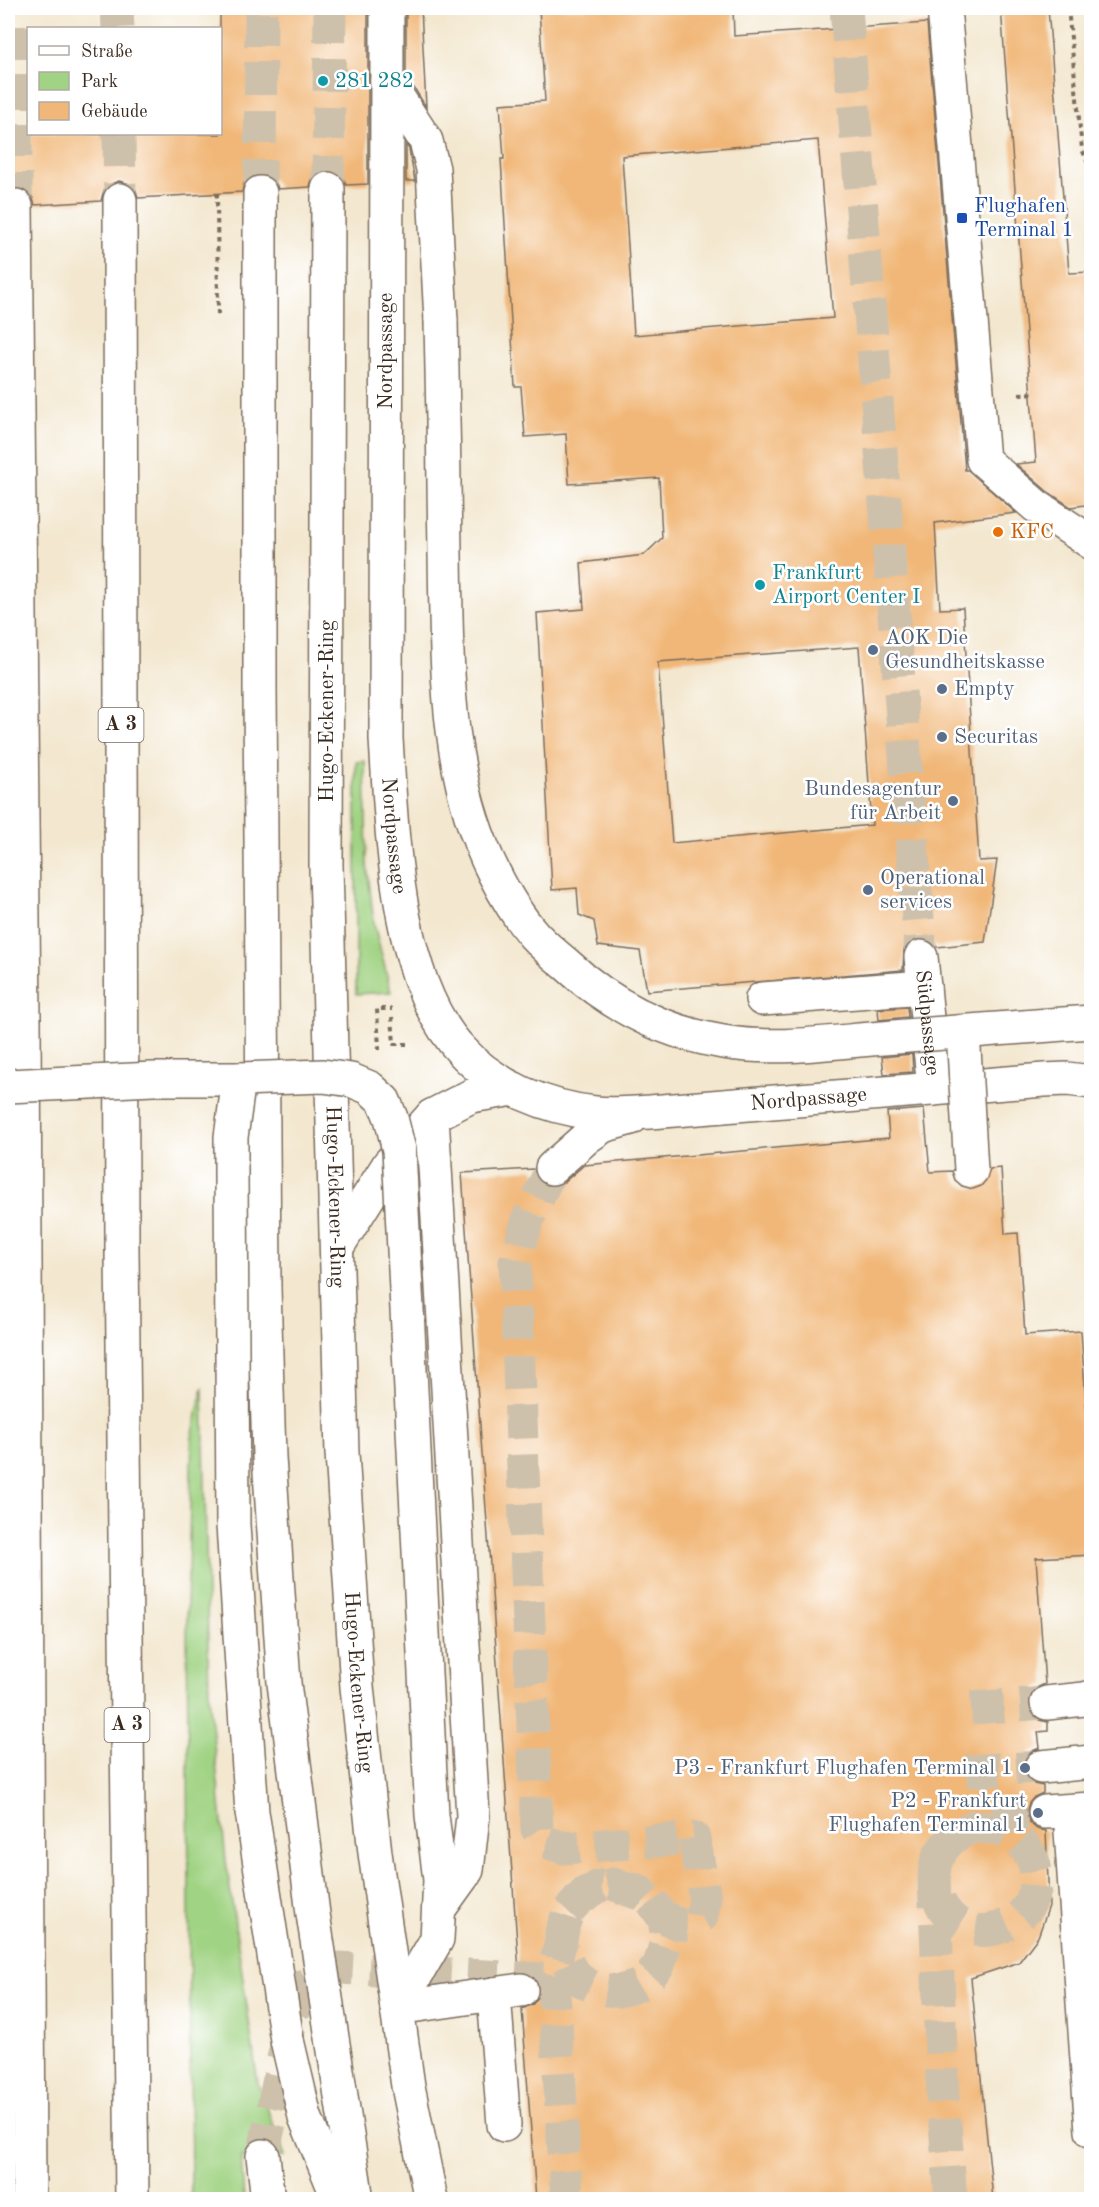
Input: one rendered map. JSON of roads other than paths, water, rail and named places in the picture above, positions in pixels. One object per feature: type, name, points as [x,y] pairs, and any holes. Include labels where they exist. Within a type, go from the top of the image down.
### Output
[{"type":"main road","name":"Nordpassage","points":[[387,8],[386,739],[398,881],[415,966],[441,1023],[461,1051],[480,1067],[514,1089],[543,1102],[598,1114],[650,1112],[1044,1080],[1067,1079],[1092,1082]]},
{"type":"main road","points":[[944,8],[983,460],[1036,507],[1092,543]]},
{"type":"main road","points":[[387,81],[426,141],[433,169],[441,321],[451,722],[466,804],[482,849],[506,897],[533,934],[576,974],[605,996],[639,1016],[694,1035],[724,1042],[765,1046],[1092,1022]]},
{"type":"main road","name":"Hugo-Eckener-Ring","points":[[328,189],[326,867],[342,1453],[357,1687],[375,1853],[408,2086],[431,2199]]},
{"type":"main road","points":[[260,193],[264,1288],[269,1457],[284,1683],[313,1914],[357,2199]]},
{"type":"main road","name":"A 3","points":[[120,200],[122,1250],[132,2199]]},
{"type":"main road","points":[[16,206],[24,1020],[29,2199]]},
{"type":"main road","name":"Südpassage","points":[[762,999],[923,972],[934,1089]]},
{"type":"main road","points":[[963,1031],[971,1170]]},
{"type":"main road","points":[[8,1086],[153,1079],[323,1076],[351,1080],[370,1088],[384,1101],[399,1150],[432,1815],[440,1880],[436,1939],[397,2008]]},
{"type":"main road","points":[[239,1079],[231,1137],[233,1525],[252,1812],[287,2040],[304,2117],[339,2199]]},
{"type":"main road","points":[[1044,1080],[1060,1083],[1092,1104]]},
{"type":"main road","points":[[337,1247],[389,1164],[432,1116],[471,1096],[514,1089]]},
{"type":"main road","points":[[552,1168],[603,1126],[650,1112]]},
{"type":"main road","points":[[432,1116],[473,1816],[466,1870],[439,1909]]},
{"type":"main road","points":[[1047,1702],[1089,1700]]},
{"type":"main road","points":[[1041,1767],[1092,1762]]},
{"type":"main road","points":[[1045,1812],[1086,1814],[1092,2131]]},
{"type":"main road","points":[[397,2008],[507,1992],[504,2125]]},
{"type":"main road","points":[[263,2156],[268,2199]]},
{"type":"tunnel","points":[[16,8],[16,206]]},
{"type":"tunnel","points":[[117,8],[118,27]]},
{"type":"tunnel","points":[[260,193],[261,8]]},
{"type":"tunnel","points":[[328,189],[330,8]]},
{"type":"tunnel","points":[[846,8],[921,957]]},
{"type":"tunnel","points":[[119,135],[120,200]]},
{"type":"tunnel","points":[[552,1168],[528,1219],[515,1263],[537,1829],[546,1842],[564,1848],[694,1838],[705,1898],[702,1916],[692,1923],[682,1925],[661,1914],[655,1908],[649,1901],[643,1895],[638,1890],[599,1886],[571,1905],[561,1932],[561,1946],[565,1959],[572,1971],[583,1982],[595,1988],[620,1991],[637,1986],[659,1965],[667,1939],[664,1919],[649,1898],[613,1884],[586,1892],[567,1912],[553,1975],[567,2200]]},
{"type":"tunnel","points":[[971,1708],[1047,1703]]},
{"type":"tunnel","points":[[967,1771],[1041,1767]]},
{"type":"tunnel","points":[[951,2200],[943,2099],[934,1879],[935,1875],[936,1867],[937,1863],[940,1855],[941,1852],[943,1849],[959,1834],[976,1828],[995,1829],[1012,1836],[1025,1848],[1034,1864],[1036,1883],[1030,1903],[1018,1918],[996,1929],[973,1929],[959,1923],[947,1913],[939,1900],[935,1885],[935,1869],[940,1854],[950,1841],[960,1834],[971,1828],[995,1820],[1045,1812]]},
{"type":"tunnel","points":[[263,2156],[292,2016],[304,1985],[339,1968],[543,1979]]},
{"type":"place","name":"281 282","points":[[323,81]]},
{"type":"place","name":"Flughafen Terminal 1","points":[[962,218]]},
{"type":"place","name":"KFC","points":[[998,532]]},
{"type":"place","name":"Frankfurt Airport Center I","points":[[760,585]]},
{"type":"place","name":"AOK Die Gesundheitskasse","points":[[873,650]]},
{"type":"place","name":"Empty","points":[[942,689]]},
{"type":"place","name":"Securitas","points":[[942,737]]},
{"type":"place","name":"Bundesagentur für Arbeit","points":[[953,801]]},
{"type":"place","name":"Operational services","points":[[868,890]]},
{"type":"place","name":"P3 - Frankfurt Flughafen Terminal 1","points":[[1025,1768]]},
{"type":"place","name":"P2 - Frankfurt Flughafen Terminal 1","points":[[1038,1813]]}]
